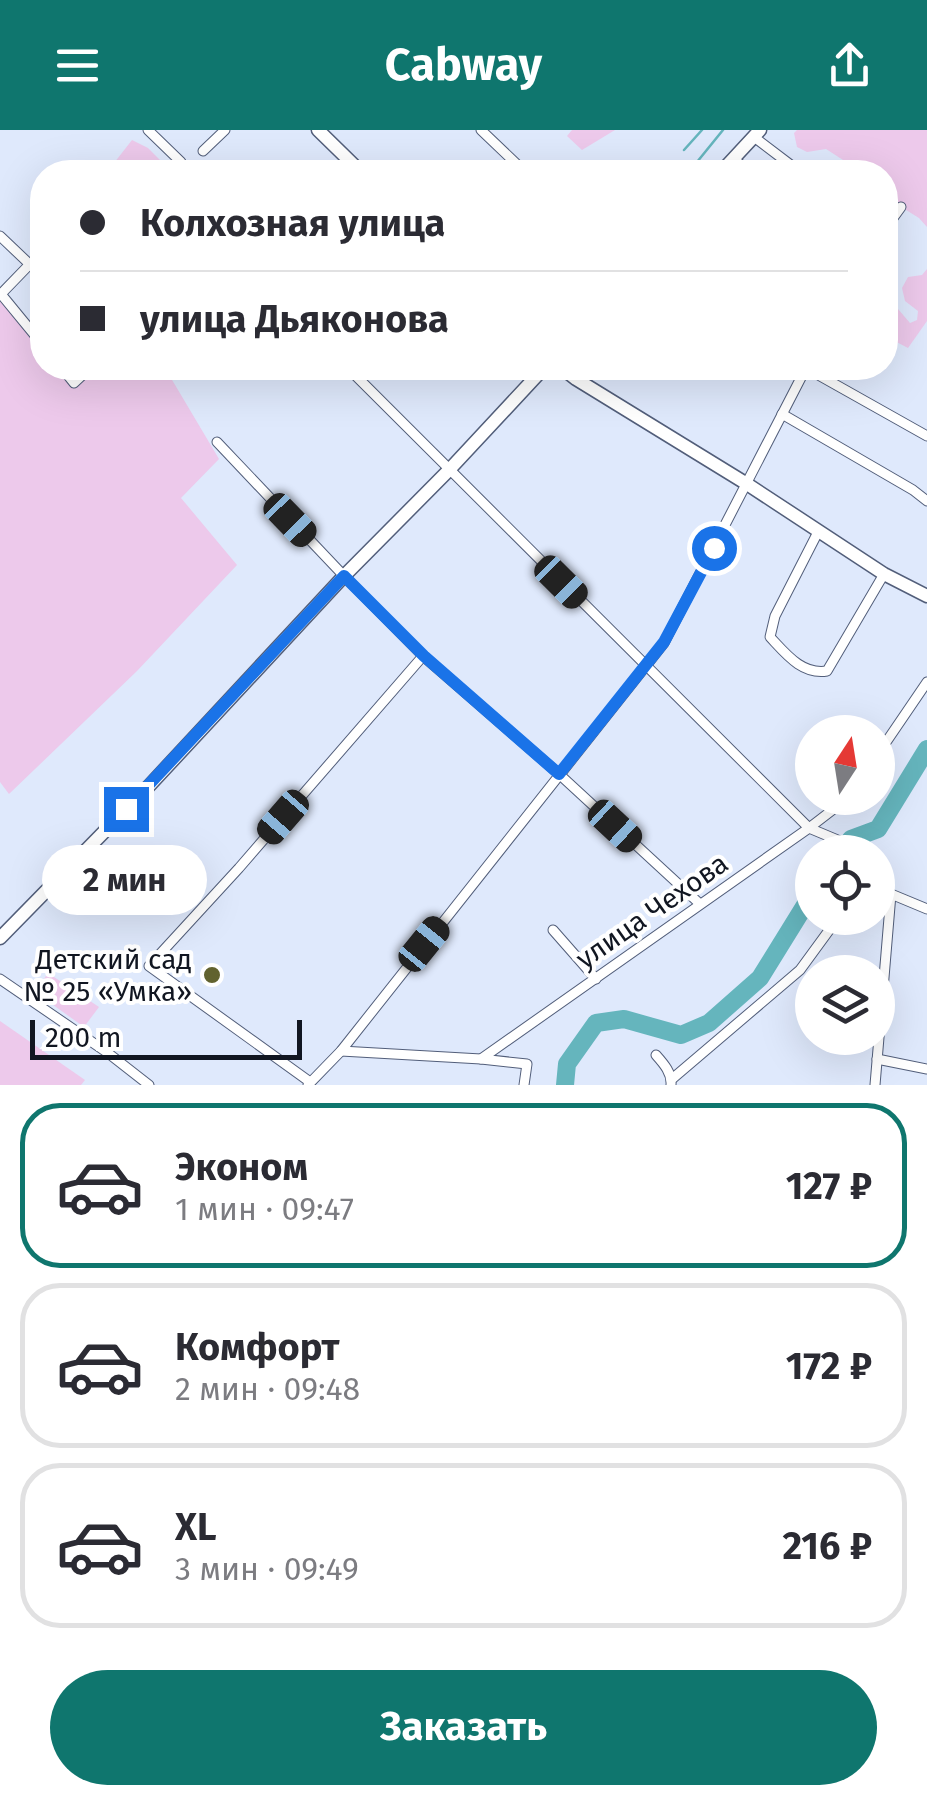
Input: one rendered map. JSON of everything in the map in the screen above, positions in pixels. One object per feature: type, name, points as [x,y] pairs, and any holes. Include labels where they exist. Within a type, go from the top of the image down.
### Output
[{"type":"main road","points":[[318,130],[349,160]]},
{"type":"main road","points":[[734,160],[757,133]]},
{"type":"main road","points":[[0,938],[533,380]]},
{"type":"main road","points":[[578,380],[884,574],[927,596]]},
{"type":"street","points":[[148,130],[178,160]]},
{"type":"street","points":[[203,151],[225,130]]},
{"type":"street","points":[[481,130],[512,160]]},
{"type":"street","points":[[757,133],[787,160]]},
{"type":"street","points":[[898,211],[901,207]]},
{"type":"street","points":[[0,236],[30,264],[1,294],[30,329]]},
{"type":"street","points":[[360,380],[809,828],[826,835]]},
{"type":"street","points":[[424,656],[149,966],[309,1083],[341,1050],[664,642],[800,380]]},
{"type":"street","points":[[827,380],[927,436]]},
{"type":"street","points":[[782,414],[927,501]]},
{"type":"street","points":[[217,442],[424,656],[700,904]]},
{"type":"street","points":[[818,532],[775,616],[770,638],[794,662],[816,672],[827,670],[884,574]]},
{"type":"street","points":[[895,729],[927,682]]},
{"type":"street","name":"улица Чехова","points":[[481,1059],[826,815]]},
{"type":"street","points":[[895,896],[927,909]]},
{"type":"street","points":[[553,930],[596,979]]},
{"type":"street","points":[[656,1056],[664,1063],[671,1082],[800,970],[826,935]]},
{"type":"street","points":[[875,1085],[887,935]]},
{"type":"street","points":[[0,979],[149,1085]]},
{"type":"street","points":[[341,1050],[528,1064],[524,1085]]},
{"type":"street","points":[[878,1058],[927,1069]]},
{"type":"shaded area","points":[[572,130],[615,130],[582,150],[567,136]]},
{"type":"shaded area","points":[[927,130],[927,227],[898,205],[898,160],[843,160],[826,149],[807,152],[797,147],[794,133]]},
{"type":"shaded area","points":[[132,140],[160,160],[116,160]]},
{"type":"shaded area","points":[[927,269],[927,321],[908,348],[898,343],[898,309],[910,323],[917,320],[918,311],[905,301],[902,288],[908,277],[922,275]]},
{"type":"shaded area","points":[[0,293],[30,321],[30,380],[172,380],[219,459],[181,498],[237,565],[137,671],[9,794],[0,782]]},
{"type":"shaded area","points":[[48,973],[99,1007],[84,1027],[35,992]]},
{"type":"shaded area","points":[[0,1021],[85,1080],[81,1085],[0,1085]]},
{"type":"waterway","points":[[684,150],[702,130]]},
{"type":"waterway","points":[[699,160],[723,130]]},
{"type":"waterway","points":[[862,835],[878,829],[927,749]]},
{"type":"waterway","points":[[565,1085],[567,1064],[596,1023],[624,1019],[681,1035],[709,1023],[760,978],[795,921]]},
{"type":"place","name":"Детский сад № 25 «Умка»","points":[[212,975]]},
{"type":"route","points":[[126,809],[344,576],[424,656],[559,774],[664,642],[714,548]]}]
